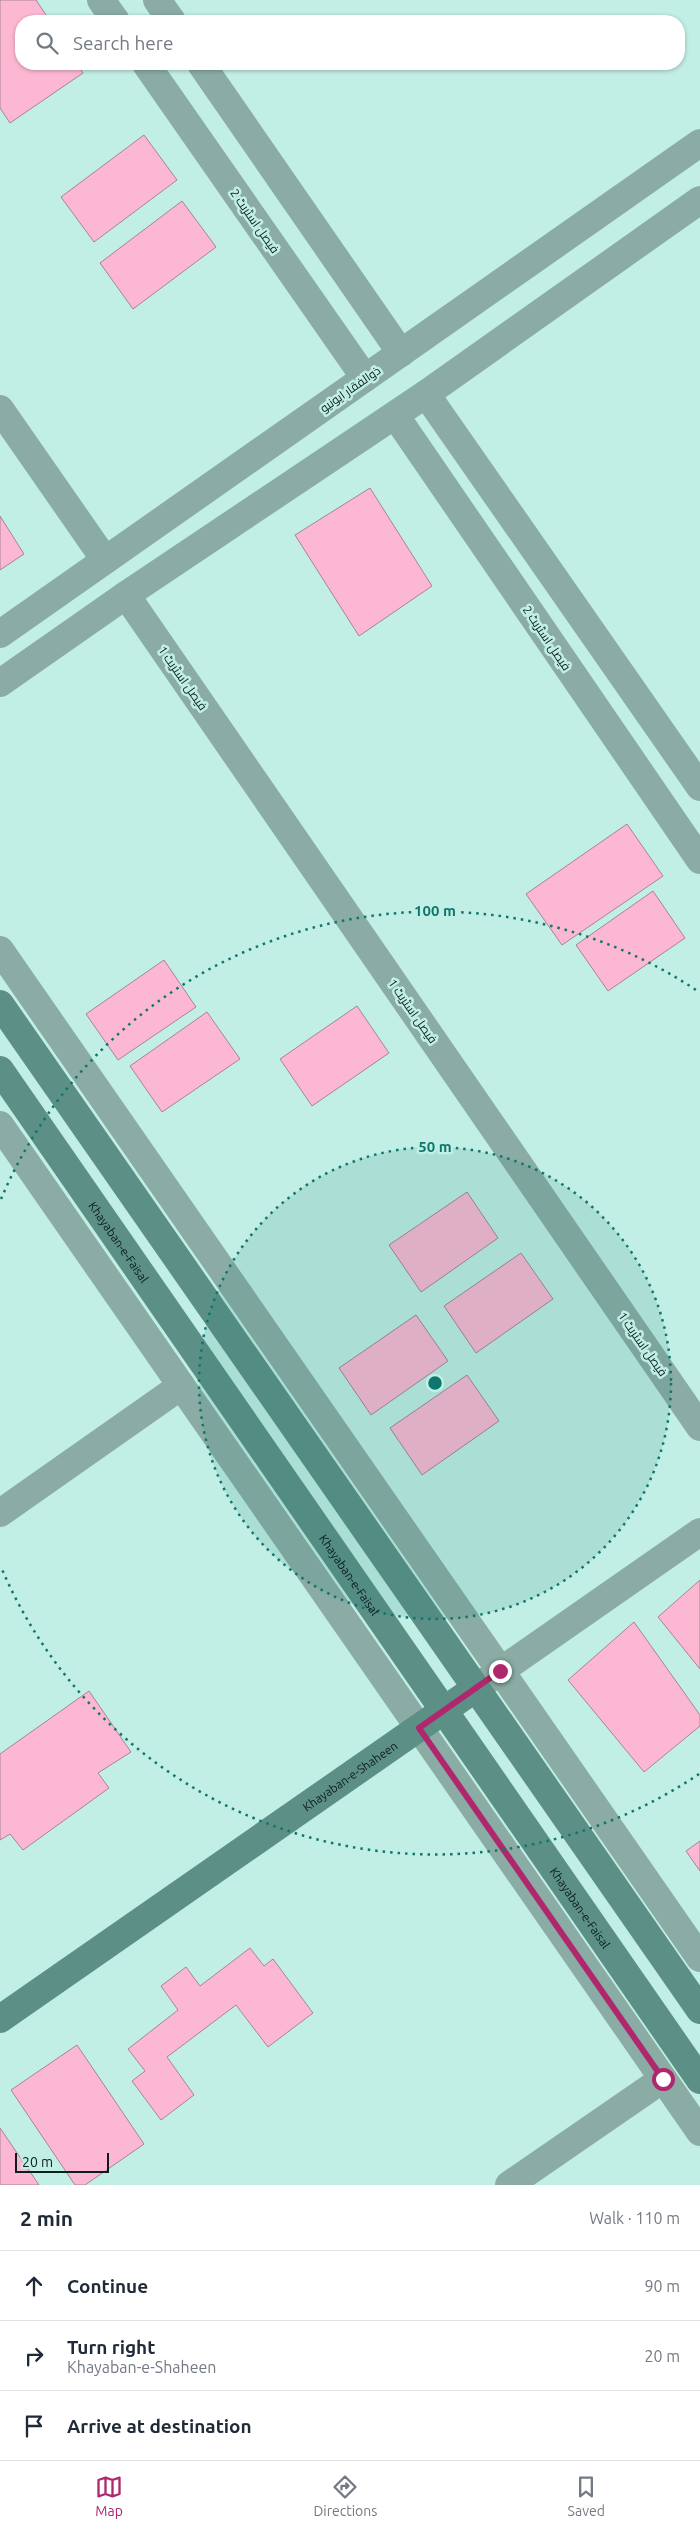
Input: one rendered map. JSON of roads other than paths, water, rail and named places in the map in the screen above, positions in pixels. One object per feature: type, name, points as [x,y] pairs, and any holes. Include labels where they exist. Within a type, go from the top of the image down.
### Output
[{"type":"main road","points":[[0,1004],[700,2010]]},
{"type":"main road","name":"Khayaban-e-Faisal","points":[[0,1070],[700,2080]]},
{"type":"main road","name":"Khayaban-e-Shaheen","points":[[0,2019],[476,1688]]},
{"type":"street","points":[[101,0],[112,15]]},
{"type":"street","points":[[157,0],[168,15]]},
{"type":"street","name":"فیصل اسٹریٹ 2","points":[[150,70],[365,378]]},
{"type":"street","points":[[205,70],[401,353]]},
{"type":"street","name":"ذوالفقار ایونیو","points":[[0,634],[700,144]]},
{"type":"street","points":[[0,683],[126,595],[426,394],[700,200]]},
{"type":"street","points":[[426,394],[700,787]]},
{"type":"street","points":[[0,409],[105,560]]},
{"type":"street","name":"فیصل اسٹریٹ 2","points":[[395,415],[700,860]]},
{"type":"street","name":"فیصل اسٹریٹ 1","points":[[126,595],[700,1426]]},
{"type":"street","points":[[0,950],[700,1958]]},
{"type":"street","points":[[0,1125],[700,2132]]},
{"type":"street","points":[[0,1513],[182,1386]]},
{"type":"street","name":"Khayaban-e-Shaheen","points":[[476,1688],[700,1532]]},
{"type":"street","points":[[509,2185],[663,2079]]}]
